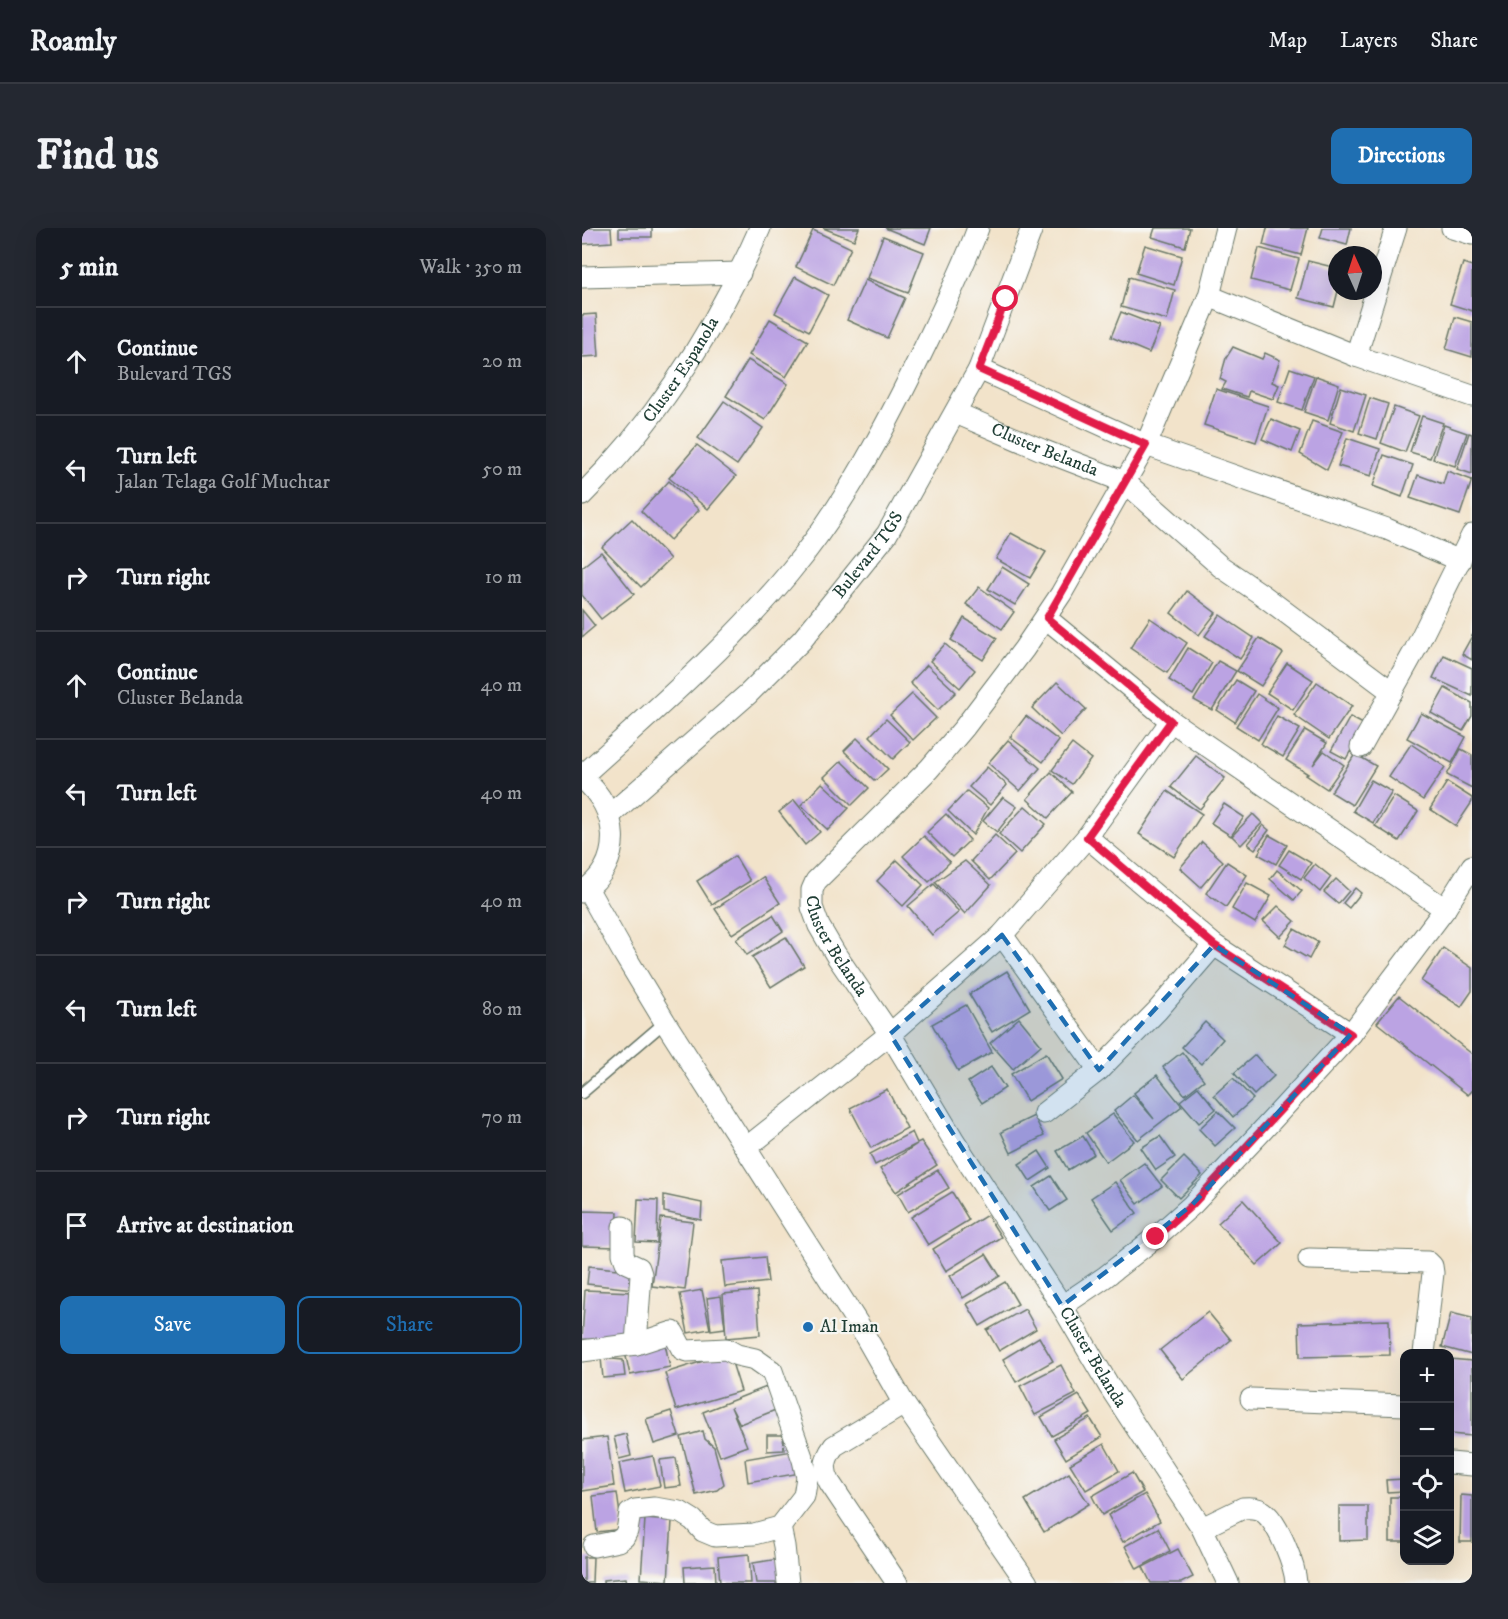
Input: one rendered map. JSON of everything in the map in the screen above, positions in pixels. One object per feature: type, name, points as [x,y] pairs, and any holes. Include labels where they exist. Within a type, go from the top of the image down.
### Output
[{"type":"street","name":"Cluster Espanola","points":[[582,495],[604,473],[680,378],[740,273],[760,228]]},
{"type":"street","points":[[978,228],[967,259],[909,380],[849,489],[828,521],[790,572],[691,679],[582,777],[603,801],[610,815],[612,842],[609,855],[597,879],[585,890],[665,1022],[860,1328],[904,1404],[1027,1583]]},
{"type":"street","name":"Bulevard TGS","points":[[610,815],[748,694],[802,640],[887,534],[979,369],[1032,228]]},
{"type":"street","points":[[1227,228],[1209,296],[1146,445],[1125,482],[1220,566],[1392,692]]},
{"type":"street","points":[[1356,356],[1396,228]]},
{"type":"street","points":[[1452,228],[1472,234]]},
{"type":"street","points":[[582,277],[740,273]]},
{"type":"street","points":[[1209,296],[1356,356],[1472,396]]},
{"type":"street","points":[[979,369],[1146,445],[1387,529],[1460,561]]},
{"type":"street","name":"Cluster Belanda","points":[[956,413],[1125,482],[1047,618],[971,719],[922,776],[816,881],[812,890],[812,906],[819,926],[836,955],[890,1034],[953,1139],[1202,1528],[1228,1583]]},
{"type":"street","points":[[582,468],[604,473]]},
{"type":"street","points":[[1361,747],[1392,692],[1472,535]]},
{"type":"street","points":[[1047,618],[1171,721],[1445,909]]},
{"type":"street","points":[[746,1148],[890,1034],[1002,934],[1087,837],[1171,721]]},
{"type":"street","points":[[1087,837],[1214,945],[1351,1034]]},
{"type":"street","points":[[1062,1306],[1114,1270],[1192,1205],[1351,1034],[1445,909],[1472,866]]},
{"type":"street","points":[[1002,934],[1099,1070]]},
{"type":"street","points":[[1044,1113],[1099,1070],[1157,1011],[1214,945]]},
{"type":"street","points":[[623,1227],[622,1254],[626,1262],[639,1268],[641,1274],[636,1344]]},
{"type":"street","points":[[1309,1259],[1428,1262],[1432,1266],[1433,1274],[1424,1349]]},
{"type":"street","points":[[582,1351],[636,1344],[673,1332],[682,1350],[726,1348],[737,1355],[755,1359],[772,1371],[804,1460],[807,1477],[804,1496],[780,1527],[754,1534],[715,1536],[703,1531],[693,1520],[680,1512],[654,1508],[641,1509],[630,1513],[627,1531],[618,1541],[594,1546]]},
{"type":"street","points":[[1251,1399],[1400,1404]]},
{"type":"street","points":[[897,1583],[830,1483],[825,1464],[834,1446],[904,1404]]},
{"type":"street","points":[[1454,1463],[1472,1465]]},
{"type":"street","points":[[1202,1528],[1243,1508],[1250,1507],[1264,1512],[1270,1518],[1285,1547],[1295,1572],[1296,1583]]},
{"type":"street","points":[[780,1527],[788,1583]]},
{"type":"lane","points":[[582,1093],[665,1022]]},
{"type":"highlighted area","points":[[1002,935],[1099,1070],[1214,945],[1351,1034],[1192,1205],[1062,1306],[890,1034]]},
{"type":"building","points":[[582,228],[611,228],[612,242],[582,244]]},
{"type":"building","points":[[619,228],[652,228],[652,237],[619,237]]},
{"type":"building","points":[[823,228],[859,228],[854,240]]},
{"type":"building","points":[[885,228],[931,228],[925,244]]},
{"type":"building","points":[[1155,228],[1190,228],[1185,247],[1152,237]]},
{"type":"building","points":[[1267,228],[1308,228],[1301,255],[1263,245]]},
{"type":"building","points":[[1323,228],[1351,228],[1347,245],[1320,238]]},
{"type":"building","points":[[813,230],[851,248],[833,285],[796,267]]},
{"type":"building","points":[[883,236],[924,252],[908,293],[867,278]]},
{"type":"building","points":[[1145,245],[1182,256],[1174,285],[1136,273]]},
{"type":"building","points":[[1259,248],[1299,259],[1290,290],[1251,280]]},
{"type":"building","points":[[1308,261],[1328,266],[1328,300],[1336,300],[1334,307],[1298,298]]},
{"type":"building","points":[[1463,263],[1472,266],[1472,311],[1450,304]]},
{"type":"building","points":[[795,277],[828,295],[809,331],[775,313]]},
{"type":"building","points":[[1129,277],[1175,290],[1167,320],[1121,307]]},
{"type":"building","points":[[865,280],[905,298],[887,338],[847,320]]},
{"type":"building","points":[[1121,312],[1160,327],[1149,353],[1111,337]]},
{"type":"building","points":[[596,314],[599,356],[582,357],[582,315]]},
{"type":"building","points":[[1455,317],[1472,322],[1472,357],[1446,349]]},
{"type":"building","points":[[770,319],[808,341],[786,377],[749,355]]},
{"type":"building","points":[[1233,347],[1262,359],[1265,353],[1280,360],[1272,382],[1279,385],[1273,399],[1249,391],[1247,397],[1222,389],[1226,382],[1220,379],[1226,358]]},
{"type":"building","points":[[748,360],[788,384],[765,420],[726,396]]},
{"type":"building","points":[[1290,368],[1314,376],[1302,410],[1278,402]]},
{"type":"building","points":[[1316,376],[1339,384],[1328,420],[1304,412]]},
{"type":"building","points":[[1341,387],[1366,395],[1354,431],[1330,423]]},
{"type":"building","points":[[1216,389],[1268,406],[1256,442],[1204,425]]},
{"type":"building","points":[[1370,398],[1388,404],[1377,439],[1359,433]]},
{"type":"building","points":[[724,401],[763,428],[737,465],[698,438]]},
{"type":"building","points":[[1394,407],[1419,416],[1405,452],[1381,443]]},
{"type":"building","points":[[1422,416],[1443,423],[1430,458],[1410,452]]},
{"type":"building","points":[[1271,419],[1300,431],[1292,452],[1262,439]]},
{"type":"building","points":[[1312,421],[1343,432],[1327,470],[1300,454]]},
{"type":"building","points":[[1444,425],[1467,433],[1455,466],[1433,459]]},
{"type":"building","points":[[1469,433],[1472,434],[1472,474],[1457,469]]},
{"type":"building","points":[[1347,438],[1380,449],[1371,476],[1338,466]]},
{"type":"building","points":[[697,445],[736,476],[708,509],[669,478]]},
{"type":"building","points":[[1384,455],[1413,465],[1402,497],[1373,486]]},
{"type":"building","points":[[1447,471],[1472,480],[1460,515],[1410,498],[1418,475],[1443,484]]},
{"type":"building","points":[[669,481],[699,510],[670,540],[641,511]]},
{"type":"building","points":[[632,519],[670,559],[641,587],[602,547]]},
{"type":"building","points":[[1011,533],[1046,552],[1030,578],[996,559]]},
{"type":"building","points":[[601,552],[634,594],[601,619],[582,595],[582,567]]},
{"type":"building","points":[[1002,567],[1029,584],[1015,605],[988,589]]},
{"type":"building","points":[[979,587],[1014,612],[1002,629],[966,604]]},
{"type":"building","points":[[1187,591],[1216,613],[1199,635],[1171,613]]},
{"type":"building","points":[[582,610],[595,626],[582,637]]},
{"type":"building","points":[[1220,615],[1254,638],[1240,659],[1205,636]]},
{"type":"building","points":[[964,618],[997,638],[983,660],[951,640]]},
{"type":"building","points":[[1150,618],[1187,643],[1167,673],[1130,648]]},
{"type":"building","points":[[1472,636],[1472,660],[1462,654]]},
{"type":"building","points":[[1259,638],[1283,653],[1261,686],[1237,671]]},
{"type":"building","points":[[945,644],[975,670],[960,688],[930,661]]},
{"type":"building","points":[[1188,648],[1212,663],[1193,695],[1169,680]]},
{"type":"building","points":[[1444,655],[1472,668],[1472,696],[1433,678]]},
{"type":"building","points":[[1218,661],[1236,671],[1212,710],[1194,700]]},
{"type":"building","points":[[1287,663],[1313,680],[1293,710],[1267,693]]},
{"type":"building","points":[[927,665],[956,692],[938,710],[910,683]]},
{"type":"building","points":[[1236,680],[1254,691],[1235,722],[1217,710]]},
{"type":"building","points":[[1057,682],[1086,709],[1061,736],[1032,708]]},
{"type":"building","points":[[1317,682],[1352,706],[1329,739],[1294,715]]},
{"type":"building","points":[[1445,688],[1472,703],[1472,716],[1463,731],[1431,713]]},
{"type":"building","points":[[912,694],[936,718],[913,740],[890,715]]},
{"type":"building","points":[[1257,694],[1278,708],[1258,740],[1236,726]]},
{"type":"building","points":[[1421,713],[1466,737],[1452,763],[1407,738]]},
{"type":"building","points":[[1026,716],[1059,741],[1043,762],[1010,737]]},
{"type":"building","points":[[1277,716],[1300,729],[1283,757],[1261,744]]},
{"type":"building","points":[[1350,717],[1365,725],[1346,759],[1331,751]]},
{"type":"building","points":[[886,719],[910,742],[893,759],[870,736]]},
{"type":"building","points":[[1305,730],[1327,743],[1313,765],[1324,751],[1344,765],[1327,789],[1286,760]]},
{"type":"building","points":[[857,738],[888,769],[875,781],[844,751]]},
{"type":"building","points":[[1008,740],[1040,768],[1020,791],[988,763]]},
{"type":"building","points":[[1072,744],[1091,759],[1072,784],[1052,770]]},
{"type":"building","points":[[1411,744],[1445,767],[1423,800],[1389,777]]},
{"type":"building","points":[[1461,749],[1472,755],[1472,788],[1447,775]]},
{"type":"building","points":[[1355,754],[1376,766],[1352,805],[1331,792]]},
{"type":"building","points":[[1196,756],[1225,778],[1200,809],[1171,787]]},
{"type":"building","points":[[841,761],[869,788],[852,805],[824,777]]},
{"type":"building","points":[[987,767],[1007,785],[990,805],[969,787]]},
{"type":"building","points":[[1051,772],[1072,792],[1048,818],[1027,799]]},
{"type":"building","points":[[1371,780],[1392,792],[1373,823],[1353,811]]},
{"type":"building","points":[[1447,782],[1472,798],[1472,802],[1456,826],[1430,809]]},
{"type":"building","points":[[822,783],[849,808],[828,830],[801,805]]},
{"type":"building","points":[[967,791],[988,808],[973,835],[948,811]]},
{"type":"building","points":[[1167,791],[1202,814],[1174,857],[1139,834]]},
{"type":"building","points":[[1394,796],[1418,811],[1399,841],[1375,826]]},
{"type":"building","points":[[1003,797],[1017,807],[997,832],[983,821]]},
{"type":"building","points":[[794,800],[820,832],[805,845],[779,812]]},
{"type":"building","points":[[1224,804],[1244,817],[1231,836],[1211,823]]},
{"type":"building","points":[[1025,806],[1046,824],[1020,853],[999,834]]},
{"type":"building","points":[[946,814],[970,840],[952,857],[927,832]]},
{"type":"building","points":[[1253,814],[1262,823],[1241,845],[1232,836]]},
{"type":"building","points":[[1263,825],[1269,830],[1255,849],[1248,844]]},
{"type":"building","points":[[995,835],[1015,854],[990,880],[971,861]]},
{"type":"building","points":[[1269,835],[1287,845],[1276,864],[1258,854]]},
{"type":"building","points":[[924,836],[950,862],[929,882],[903,856]]},
{"type":"building","points":[[1202,842],[1223,861],[1201,887],[1180,868]]},
{"type":"building","points":[[1289,850],[1311,863],[1301,879],[1279,865]]},
{"type":"building","points":[[735,856],[750,881],[712,905],[697,881]]},
{"type":"building","points":[[897,860],[923,885],[903,906],[877,881]]},
{"type":"building","points":[[965,861],[991,885],[965,914],[935,882]]},
{"type":"building","points":[[1227,862],[1247,875],[1226,907],[1206,893]]},
{"type":"building","points":[[1315,864],[1331,877],[1320,892],[1304,878]]},
{"type":"building","points":[[1277,870],[1302,891],[1294,900],[1270,879]]},
{"type":"building","points":[[763,877],[780,903],[732,934],[715,909]]},
{"type":"building","points":[[1336,879],[1349,891],[1338,904],[1324,892]]},
{"type":"building","points":[[1247,883],[1271,896],[1255,923],[1232,909]]},
{"type":"building","points":[[934,884],[959,912],[932,935],[908,906]]},
{"type":"building","points":[[1355,888],[1361,893],[1349,908],[1343,903]]},
{"type":"building","points":[[1278,906],[1295,921],[1280,937],[1263,921]]},
{"type":"building","points":[[773,915],[783,931],[747,955],[736,939]]},
{"type":"building","points":[[1294,929],[1318,942],[1309,959],[1285,945]]},
{"type":"building","points":[[786,937],[804,966],[771,987],[752,957]]},
{"type":"building","points":[[1443,948],[1472,968],[1472,991],[1461,1007],[1421,981]]},
{"type":"building","points":[[1007,971],[1030,1009],[992,1032],[969,994]]},
{"type":"building","points":[[1399,996],[1472,1054],[1472,1091],[1468,1095],[1377,1023]]},
{"type":"building","points":[[966,1005],[992,1052],[958,1071],[932,1024]]},
{"type":"building","points":[[1019,1018],[1041,1045],[1013,1069],[990,1043]]},
{"type":"building","points":[[1205,1022],[1223,1039],[1201,1064],[1182,1047]]},
{"type":"building","points":[[1182,1052],[1204,1080],[1185,1095],[1163,1067]]},
{"type":"building","points":[[1046,1053],[1062,1079],[1027,1101],[1011,1074]]},
{"type":"building","points":[[1255,1055],[1274,1076],[1254,1095],[1234,1073]]},
{"type":"building","points":[[991,1067],[1005,1088],[982,1103],[968,1082]]},
{"type":"building","points":[[1157,1075],[1182,1106],[1138,1140],[1114,1111],[1133,1095],[1154,1119],[1134,1093]]},
{"type":"building","points":[[1233,1078],[1253,1099],[1233,1117],[1214,1095]]},
{"type":"building","points":[[1198,1087],[1216,1109],[1199,1123],[1180,1101]]},
{"type":"building","points":[[887,1089],[907,1128],[871,1148],[850,1108]]},
{"type":"building","points":[[1218,1111],[1235,1128],[1215,1146],[1199,1129]]},
{"type":"building","points":[[1113,1114],[1134,1141],[1106,1162],[1086,1133]]},
{"type":"building","points":[[1034,1116],[1044,1136],[1011,1153],[1001,1132]]},
{"type":"building","points":[[912,1132],[917,1143],[921,1141],[937,1165],[896,1192],[880,1169],[917,1144],[875,1165],[870,1154]]},
{"type":"building","points":[[1083,1136],[1094,1154],[1068,1170],[1057,1151]]},
{"type":"building","points":[[1160,1136],[1175,1157],[1156,1170],[1141,1148]]},
{"type":"building","points":[[1039,1151],[1050,1168],[1030,1181],[1019,1164]]},
{"type":"building","points":[[1184,1157],[1202,1175],[1179,1198],[1161,1180]]},
{"type":"building","points":[[1144,1163],[1162,1186],[1138,1204],[1120,1180]]},
{"type":"building","points":[[938,1170],[949,1188],[908,1212],[898,1194]]},
{"type":"building","points":[[1051,1176],[1067,1200],[1050,1211],[1034,1187]]},
{"type":"building","points":[[1115,1182],[1137,1213],[1113,1230],[1091,1198]]},
{"type":"building","points":[[952,1192],[969,1220],[928,1245],[911,1217]]},
{"type":"building","points":[[664,1195],[702,1203],[701,1220],[664,1212]]},
{"type":"building","points":[[638,1199],[658,1200],[657,1243],[636,1242]]},
{"type":"building","points":[[1243,1200],[1282,1243],[1257,1265],[1218,1223]]},
{"type":"building","points":[[582,1211],[618,1212],[617,1247],[582,1246]]},
{"type":"building","points":[[987,1215],[1001,1237],[946,1271],[933,1249]]},
{"type":"building","points":[[661,1218],[693,1222],[685,1290],[652,1286]]},
{"type":"building","points":[[986,1254],[1000,1276],[963,1298],[950,1276]]},
{"type":"building","points":[[765,1257],[768,1282],[725,1287],[722,1261]]},
{"type":"building","points":[[589,1266],[636,1271],[634,1289],[587,1284]]},
{"type":"building","points":[[1005,1282],[1018,1304],[980,1326],[967,1304]]},
{"type":"building","points":[[585,1290],[632,1292],[628,1342],[582,1339]]},
{"type":"building","points":[[702,1290],[710,1329],[688,1333],[680,1294]]},
{"type":"building","points":[[757,1291],[760,1335],[726,1338],[723,1294]]},
{"type":"building","points":[[721,1296],[725,1328],[711,1330],[707,1298]]},
{"type":"building","points":[[1025,1309],[1036,1329],[999,1351],[987,1330]]},
{"type":"building","points":[[1208,1312],[1231,1340],[1183,1379],[1160,1350]]},
{"type":"building","points":[[1451,1313],[1472,1318],[1472,1355],[1442,1347]]},
{"type":"building","points":[[1389,1320],[1390,1355],[1300,1357],[1299,1323]]},
{"type":"building","points":[[1039,1337],[1053,1361],[1016,1382],[1003,1359]]},
{"type":"building","points":[[665,1344],[670,1367],[630,1375],[625,1352]]},
{"type":"building","points":[[729,1353],[741,1391],[676,1410],[665,1373]]},
{"type":"building","points":[[601,1358],[623,1360],[625,1376],[603,1378]]},
{"type":"building","points":[[1454,1359],[1472,1361],[1472,1436],[1454,1434]]},
{"type":"building","points":[[1061,1365],[1076,1394],[1035,1415],[1020,1386]]},
{"type":"building","points":[[769,1386],[778,1409],[740,1424],[731,1407],[747,1446],[720,1456],[703,1412]]},
{"type":"building","points":[[1079,1395],[1091,1414],[1052,1436],[1041,1417]]},
{"type":"building","points":[[671,1411],[679,1436],[654,1444],[646,1419]]},
{"type":"building","points":[[1090,1418],[1102,1437],[1066,1459],[1054,1439]]},
{"type":"building","points":[[703,1431],[705,1439],[714,1447],[724,1484],[717,1490],[696,1495],[681,1437]]},
{"type":"building","points":[[626,1434],[631,1456],[619,1459],[614,1437]]},
{"type":"building","points":[[767,1435],[783,1435],[784,1450],[767,1451]]},
{"type":"building","points":[[607,1437],[614,1486],[582,1491],[582,1440]]},
{"type":"building","points":[[1104,1444],[1119,1471],[1086,1490],[1070,1464]]},
{"type":"building","points":[[792,1451],[795,1474],[748,1482],[745,1459]]},
{"type":"building","points":[[653,1456],[660,1486],[625,1493],[619,1463]]},
{"type":"building","points":[[676,1458],[681,1486],[664,1488],[660,1460]]},
{"type":"building","points":[[1069,1473],[1089,1504],[1044,1532],[1025,1500]]},
{"type":"building","points":[[1132,1473],[1143,1492],[1102,1515],[1092,1496]]},
{"type":"building","points":[[1400,1479],[1400,1491],[1387,1492],[1386,1480]]},
{"type":"building","points":[[617,1493],[622,1529],[597,1532],[593,1496]]},
{"type":"building","points":[[1145,1494],[1160,1521],[1123,1542],[1108,1515]]},
{"type":"building","points":[[1461,1495],[1472,1496],[1472,1542],[1460,1542]]},
{"type":"building","points":[[1390,1497],[1400,1497],[1400,1542],[1390,1542]]},
{"type":"building","points":[[1339,1506],[1368,1506],[1368,1540],[1339,1541]]},
{"type":"building","points":[[645,1519],[672,1521],[668,1581],[641,1579]]},
{"type":"building","points":[[1158,1528],[1170,1551],[1137,1569],[1125,1546]]},
{"type":"building","points":[[1178,1549],[1193,1577],[1181,1583],[1151,1583],[1143,1567]]},
{"type":"building","points":[[749,1554],[751,1583],[720,1583],[718,1557]]},
{"type":"building","points":[[584,1557],[593,1557],[592,1583],[584,1583]]},
{"type":"building","points":[[778,1559],[783,1583],[756,1583],[753,1563]]},
{"type":"building","points":[[715,1565],[716,1583],[685,1583],[684,1567]]},
{"type":"building","points":[[626,1578],[627,1583],[603,1583],[603,1580]]},
{"type":"place","name":"Al Iman","points":[[808,1327]]},
{"type":"route","points":[[1006,299],[979,369],[1146,445],[1047,618],[1171,721],[1087,837],[1214,945],[1351,1034],[1192,1205],[1156,1237]]}]
